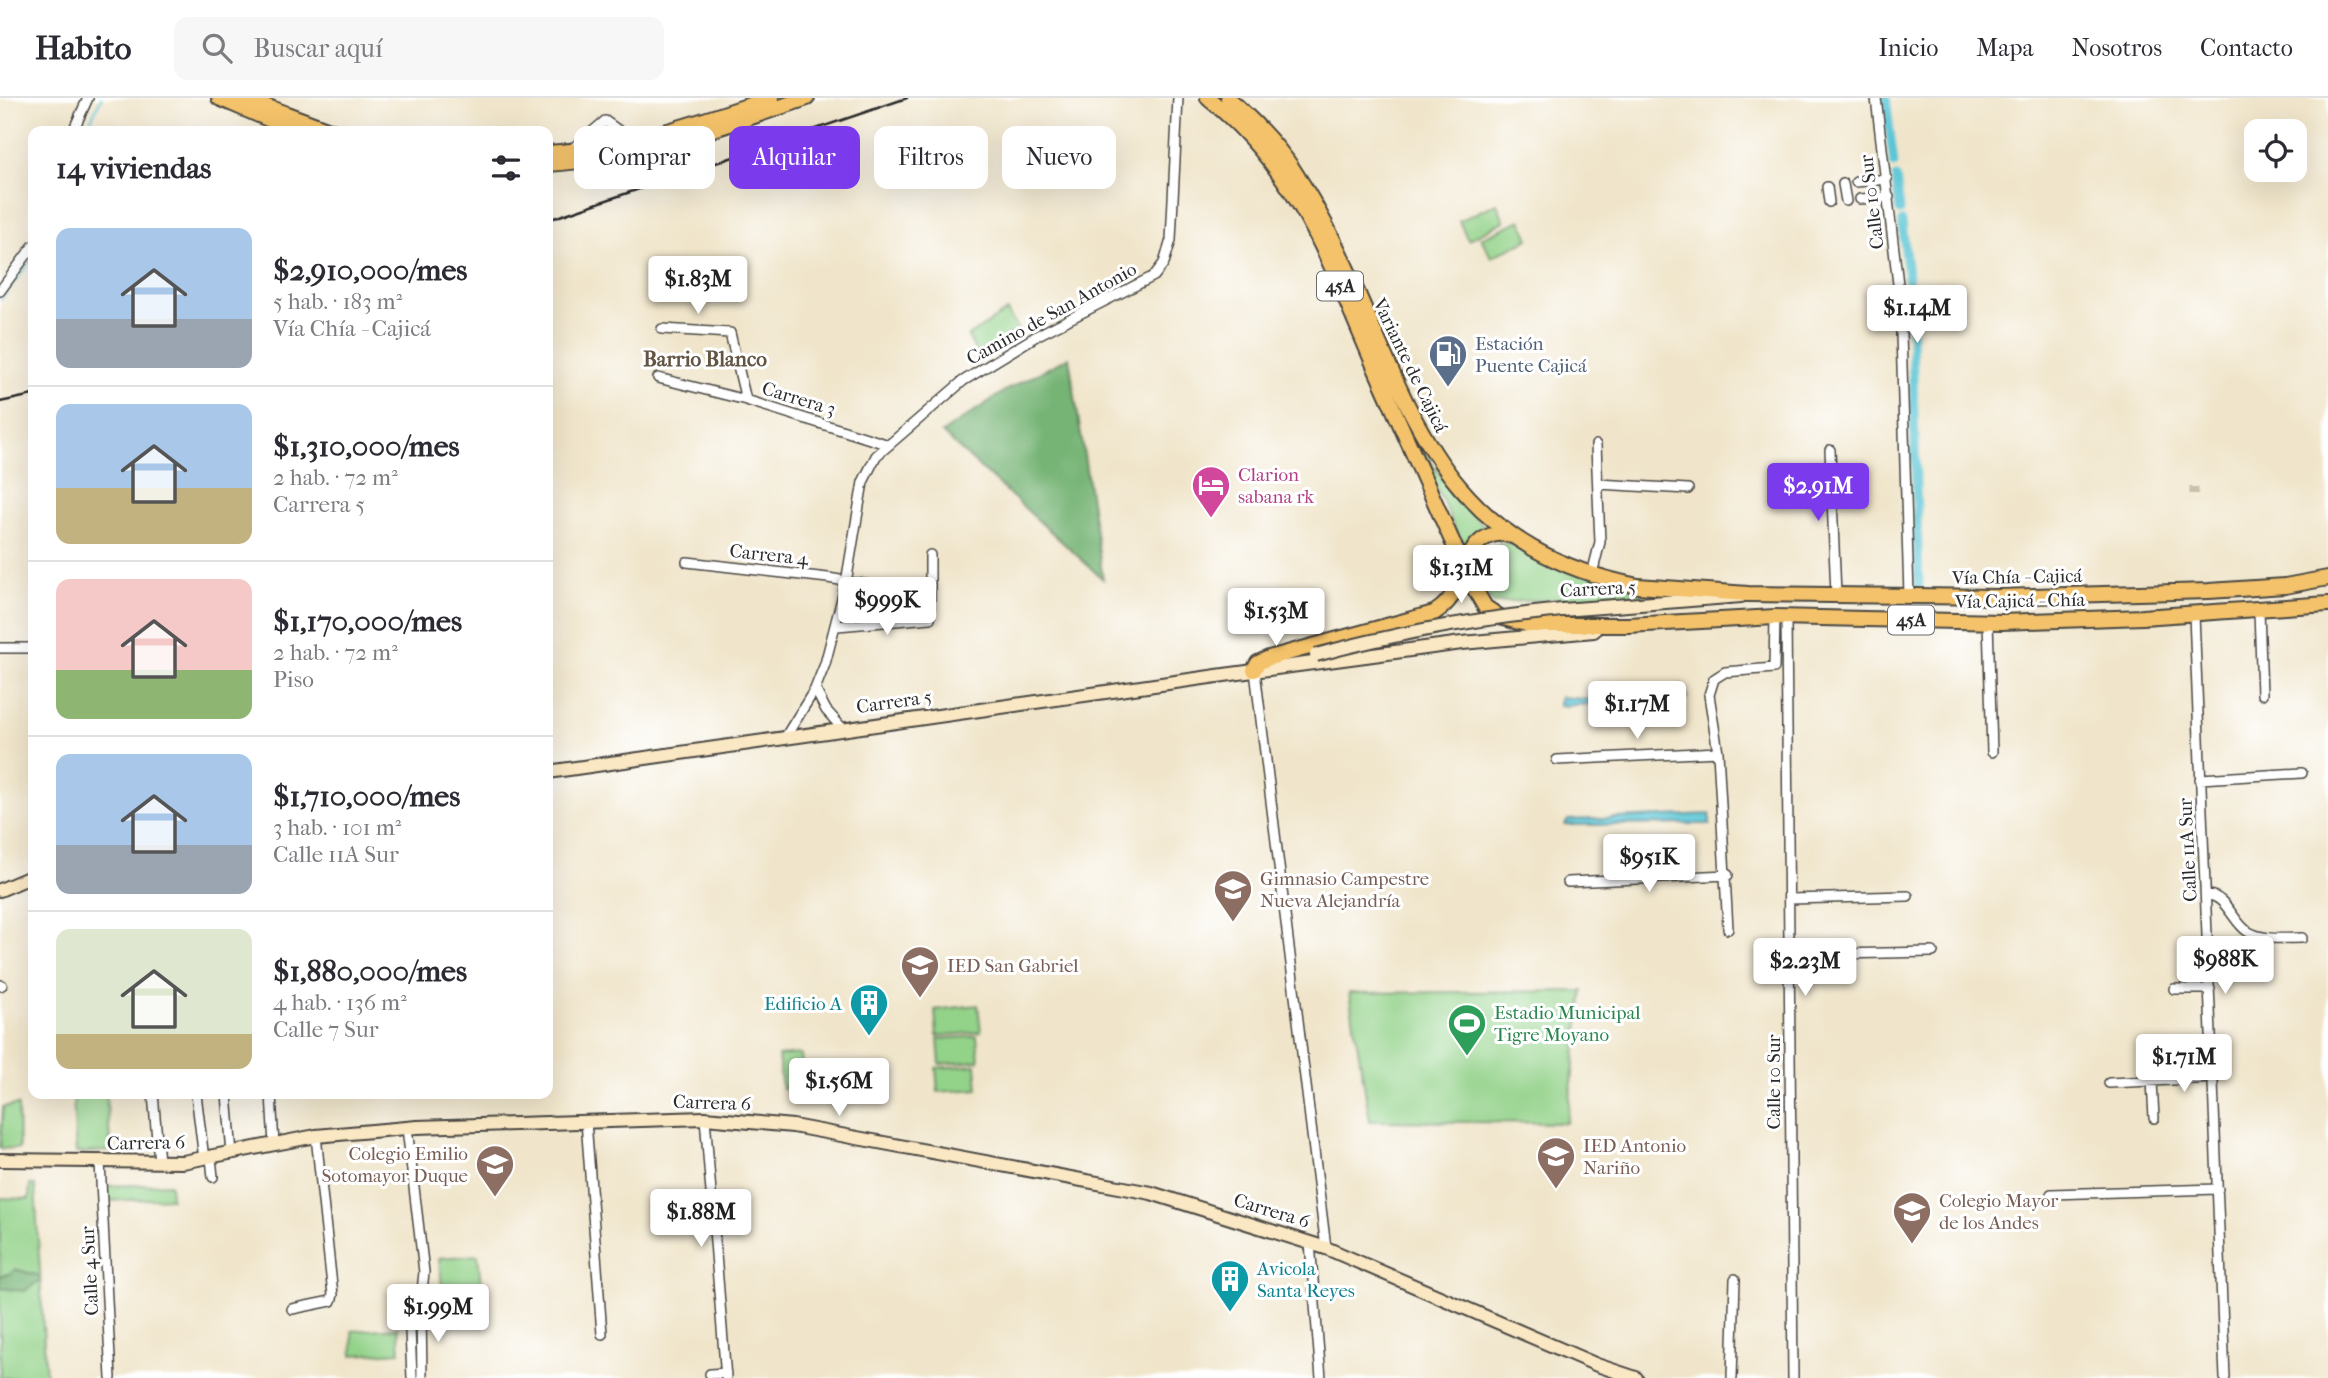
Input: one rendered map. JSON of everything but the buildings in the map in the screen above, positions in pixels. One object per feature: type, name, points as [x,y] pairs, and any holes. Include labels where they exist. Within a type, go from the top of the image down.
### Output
[{"type":"highway","points":[[219,98],[284,126]]},
{"type":"highway","points":[[244,98],[319,126]]},
{"type":"highway","points":[[684,126],[771,98]]},
{"type":"highway","points":[[553,163],[613,157],[670,145],[807,98]]},
{"type":"highway","name":"Variante de Cajicá","points":[[1208,98],[1252,137],[1297,197],[1327,256],[1469,579],[1485,607],[1514,622],[1629,625]]},
{"type":"highway","name":"Variante de Cajicá","points":[[1228,98],[1274,144],[1313,202],[1399,393],[1426,444],[1468,498],[1520,539],[1592,574],[1662,589],[1748,594]]},
{"type":"highway","points":[[553,153],[574,150]]},
{"type":"highway","points":[[1251,671],[1258,663],[1269,658],[1434,613],[1447,605],[1454,594],[1456,573],[1438,527],[1434,500]]},
{"type":"highway","points":[[1469,579],[1467,565],[1471,552],[1480,541],[1499,534],[1520,539]]},
{"type":"highway","name":"Vía Chía - Cajicá","points":[[1748,594],[1998,597],[2160,593],[2285,586],[2328,578]]},
{"type":"highway","name":"Vía Cajicá - Chía","points":[[1629,625],[1781,618],[1988,622],[2194,615],[2328,604]]},
{"type":"main road","name":"Carrera 5","points":[[1251,671],[1386,636],[1482,618],[1733,599],[1748,594]]},
{"type":"main road","name":"Carrera 5","points":[[553,771],[1251,671],[1462,643],[1607,631],[1629,625]]},
{"type":"main road","points":[[0,890],[28,878]]},
{"type":"main road","name":"Carrera 6","points":[[0,1160],[159,1162],[208,1158],[316,1136],[407,1128],[705,1118],[793,1126],[1151,1193],[1326,1248],[1597,1365],[1636,1378]]},
{"type":"street","points":[[75,126],[88,98]]},
{"type":"street","name":"Camino de San Antonio","points":[[786,736],[815,689],[837,626],[863,482],[876,456],[963,381],[1038,335],[1159,271],[1168,254],[1171,240],[1178,98]]},
{"type":"street","name":"Calle 10 Sur","points":[[1877,98],[1900,301],[1909,596]]},
{"type":"street","points":[[595,126],[605,117],[615,126]]},
{"type":"street","points":[[569,151],[574,146]]},
{"type":"street","points":[[1887,179],[1861,182],[1865,200],[1889,197]]},
{"type":"street","points":[[1843,184],[1846,201]]},
{"type":"street","points":[[1827,187],[1829,202]]},
{"type":"street","points":[[0,290],[28,253]]},
{"type":"street","points":[[662,329],[730,333],[746,400]]},
{"type":"street","name":"Carrera 3","points":[[657,378],[746,400],[889,445]]},
{"type":"street","points":[[1592,574],[1600,542],[1597,445]]},
{"type":"street","points":[[1830,450],[1836,595]]},
{"type":"street","points":[[1598,484],[1688,488]]},
{"type":"street","points":[[837,626],[930,618],[930,555]]},
{"type":"street","name":"Carrera 4","points":[[687,562],[828,578],[892,589]]},
{"type":"street","points":[[2259,611],[2262,694]]},
{"type":"street","name":"Calle 11A Sur","points":[[2194,615],[2225,1378]]},
{"type":"street","points":[[1728,929],[1718,751],[1709,695],[1714,679],[1725,672],[1774,668],[1781,618]]},
{"type":"street","name":"Calle 10 Sur","points":[[1781,618],[1790,955],[1793,1378]]},
{"type":"street","points":[[1988,622],[1992,752]]},
{"type":"street","points":[[0,648],[28,648]]},
{"type":"street","points":[[1251,671],[1326,1248]]},
{"type":"street","points":[[815,689],[825,710],[842,728]]},
{"type":"street","points":[[1557,760],[1718,751]]},
{"type":"street","points":[[2200,779],[2302,773]]},
{"type":"street","points":[[1569,883],[1727,875]]},
{"type":"street","points":[[2207,895],[2218,898],[2249,933],[2275,938],[2302,938]]},
{"type":"street","points":[[1789,899],[1908,896]]},
{"type":"street","points":[[1790,955],[1933,953]]},
{"type":"street","points":[[2174,989],[2210,989]]},
{"type":"street","points":[[2109,1083],[2214,1078]]},
{"type":"street","points":[[2152,1081],[2154,1118]]},
{"type":"street","points":[[153,1099],[159,1162]]},
{"type":"street","points":[[197,1099],[213,1177]]},
{"type":"street","points":[[227,1099],[232,1154]]},
{"type":"street","points":[[271,1099],[274,1145]]},
{"type":"street","points":[[705,1118],[726,1375],[710,1374]]},
{"type":"street","points":[[586,1121],[602,1334]]},
{"type":"street","points":[[407,1128],[424,1272],[417,1307],[412,1378]]},
{"type":"street","points":[[292,1309],[331,1301],[333,1295],[316,1136]]},
{"type":"street","name":"Calle 4 Sur","points":[[100,1162],[111,1378]]},
{"type":"street","points":[[2051,1194],[2218,1189]]},
{"type":"street","points":[[1310,1243],[1321,1378]]},
{"type":"street","points":[[1732,1378],[1735,1279]]},
{"type":"street","points":[[417,1334],[422,1378]]},
{"type":"green space","points":[[1497,203],[1504,221],[1468,240],[1459,221]]},
{"type":"green space","points":[[1521,220],[1529,239],[1491,257],[1481,238]]},
{"type":"green space","points":[[1007,311],[1018,330],[977,354],[968,336]]},
{"type":"green space","points":[[1069,357],[1103,579],[942,433],[1006,390]]},
{"type":"green space","points":[[1414,437],[1454,495],[1487,529],[1464,549]]},
{"type":"green space","points":[[1500,543],[1511,543],[1528,553],[1649,593],[1493,603],[1481,581],[1479,563],[1481,556]]},
{"type":"green space","name":"Estadio Municipal Tigre Moyano","points":[[1583,991],[1567,1123],[1370,1121],[1349,993]]},
{"type":"green space","points":[[978,1005],[981,1032],[937,1036],[935,1010]]},
{"type":"green space","points":[[977,1036],[979,1061],[940,1064],[938,1039]]},
{"type":"green space","points":[[801,1054],[804,1087],[782,1089],[778,1056]]},
{"type":"green space","points":[[976,1065],[978,1089],[938,1092],[936,1068]]},
{"type":"green space","points":[[73,1099],[106,1099],[111,1151],[76,1153]]},
{"type":"green space","points":[[18,1105],[19,1149],[0,1148],[3,1107]]},
{"type":"green space","points":[[170,1184],[171,1198],[107,1201],[107,1186]]},
{"type":"green space","points":[[30,1185],[35,1185],[46,1378],[0,1378],[0,1198],[29,1199]]},
{"type":"green space","points":[[478,1255],[481,1283],[442,1286],[439,1258]]},
{"type":"green space","points":[[15,1269],[40,1276],[40,1280],[25,1291],[0,1288],[0,1276],[12,1273]]},
{"type":"green space","points":[[398,1328],[400,1352],[353,1355],[352,1331]]},
{"type":"water","points":[[1681,685],[1686,690],[1687,698],[1559,706],[1560,697],[1596,700],[1613,694],[1654,696]]},
{"type":"water","points":[[1710,814],[1710,824],[1565,825],[1568,820]]},
{"type":"waterway","points":[[88,126],[101,98]]},
{"type":"waterway","points":[[1886,98],[1894,164]]},
{"type":"waterway","points":[[1896,177],[1900,211]]},
{"type":"waterway","points":[[1902,222],[1911,303],[1919,585]]},
{"type":"waterway","points":[[1,299],[28,264]]},
{"type":"tunnel","points":[[2194,487],[2194,494]]},
{"type":"railway","points":[[553,218],[907,98]]},
{"type":"railway","points":[[0,402],[28,396]]},
{"type":"place","name":"Estación Puente Cajicá","points":[[1448,388]]},
{"type":"place","name":"Clarion sabana rk","points":[[1211,519]]},
{"type":"place","name":"Gimnasio Campestre Nueva Alejandría","points":[[1233,923]]},
{"type":"place","name":"IED San Gabriel","points":[[920,999]]},
{"type":"place","name":"Edificio A","points":[[869,1037]]},
{"type":"place","name":"Estadio Municipal Tigre Moyano","points":[[1467,1057]]},
{"type":"place","name":"IED Antonio Nariño","points":[[1556,1190]]},
{"type":"place","name":"Colegio Emilio Sotomayor Duque","points":[[495,1198]]},
{"type":"place","name":"Colegio Mayor de los Andes","points":[[1912,1245]]},
{"type":"place","name":"Avicola Santa Reyes","points":[[1230,1313]]},
{"type":"district","name":"Barrio Blanco","points":[[705,359]]}]
